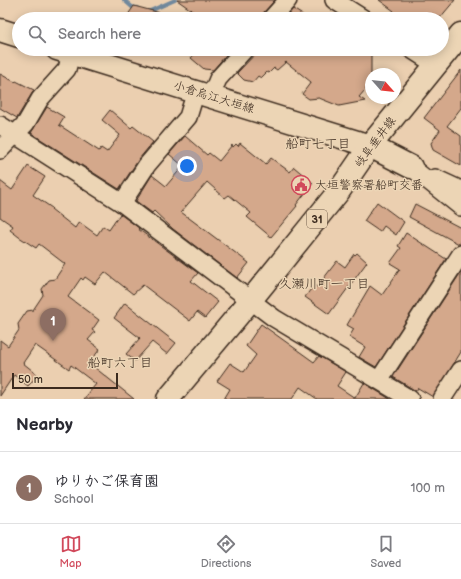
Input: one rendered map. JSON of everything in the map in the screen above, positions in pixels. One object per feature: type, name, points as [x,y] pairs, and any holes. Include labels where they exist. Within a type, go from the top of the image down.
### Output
[{"type":"main road","points":[[0,30],[12,34]]},
{"type":"main road","name":"岐阜垂井線","points":[[449,49],[461,34]]},
{"type":"main road","name":"小倉烏江大垣線","points":[[80,56],[370,146],[411,167]]},
{"type":"main road","name":"岐阜垂井線","points":[[168,399],[339,191],[370,146],[443,56]]},
{"type":"street","points":[[277,12],[288,0]]},
{"type":"street","points":[[334,0],[353,12]]},
{"type":"street","points":[[0,150],[26,123],[40,99],[67,68],[65,56]]},
{"type":"street","points":[[122,203],[147,165],[188,116],[203,94],[239,56]]},
{"type":"street","points":[[422,56],[436,65]]},
{"type":"street","points":[[0,125],[122,203],[274,318],[410,399]]},
{"type":"street","points":[[411,167],[461,190]]},
{"type":"street","points":[[411,167],[461,207]]},
{"type":"street","points":[[379,380],[461,254]]},
{"type":"street","points":[[442,399],[461,370]]},
{"type":"building","points":[[177,0],[275,0],[264,12],[194,12]]},
{"type":"building","points":[[379,0],[455,0],[445,12],[393,12],[394,11]]},
{"type":"building","points":[[134,6],[157,12],[130,12]]},
{"type":"building","points":[[293,9],[298,12],[290,12]]},
{"type":"building","points":[[193,56],[225,56],[213,70],[204,69],[191,58]]},
{"type":"building","points":[[253,56],[371,56],[371,68],[365,68],[365,90],[359,97],[365,101],[339,106],[319,98],[309,99],[302,94],[311,82],[286,62],[277,70],[274,68],[261,78],[258,76],[253,82],[244,80],[237,73]]},
{"type":"building","points":[[461,70],[461,108],[447,126],[461,136],[461,166],[433,150],[431,143],[440,130],[424,118]]},
{"type":"building","points":[[0,74],[34,90],[17,118],[0,108]]},
{"type":"building","points":[[47,107],[64,117],[59,125],[99,151],[101,148],[107,152],[120,135],[102,120],[110,110],[131,128],[133,126],[153,142],[139,159],[119,189],[31,133]]},
{"type":"building","points":[[185,136],[207,155],[209,153],[219,161],[232,145],[233,147],[236,144],[238,146],[240,143],[266,164],[271,158],[290,172],[294,167],[313,183],[296,205],[297,206],[271,237],[247,217],[251,213],[229,195],[225,198],[207,182],[181,212],[249,263],[237,278],[173,229],[154,211],[152,213],[136,201],[152,175],[166,186],[183,166],[169,154]]},
{"type":"building","points":[[28,166],[45,177],[33,195],[52,208],[51,209],[75,228],[79,222],[97,235],[103,226],[109,230],[120,214],[198,273],[191,281],[218,302],[205,318],[197,312],[190,321],[143,285],[133,294],[105,272],[95,284],[85,277],[83,280],[81,278],[68,297],[99,320],[92,330],[95,332],[88,340],[100,349],[89,363],[134,399],[84,399],[96,384],[71,365],[69,369],[35,345],[23,363],[38,375],[28,386],[14,375],[0,396],[0,340],[8,346],[19,330],[18,324],[27,311],[33,310],[43,295],[42,289],[49,280],[55,279],[65,264],[39,244],[36,248],[19,237],[10,230],[13,226],[0,217],[0,181],[12,190]]},
{"type":"building","points":[[377,202],[404,222],[396,235],[384,226],[380,232],[364,221]]},
{"type":"building","points":[[415,204],[461,228],[461,244],[409,217]]},
{"type":"building","points":[[406,233],[446,259],[376,367],[359,357],[365,347],[349,337],[354,329],[347,325],[370,286],[382,295],[400,269],[390,263],[401,248],[398,246]]},
{"type":"building","points":[[357,253],[367,262],[329,314],[305,297],[314,285],[317,287],[337,261],[345,267],[354,254],[355,255]]},
{"type":"building","points":[[461,272],[461,352],[433,397],[418,388],[416,391],[393,377]]},
{"type":"building","points":[[125,303],[176,343],[167,354],[152,342],[135,361],[126,354],[140,338],[114,318]]},
{"type":"building","points":[[261,324],[314,362],[319,356],[346,372],[337,386],[355,398],[364,383],[390,399],[317,399],[300,387],[292,399],[224,399],[230,389],[217,381],[230,363],[244,372],[256,355],[246,346]]},
{"type":"waterway","points":[[124,0],[132,7],[137,8]]},
{"type":"waterway","points":[[148,11],[175,0]]},
{"type":"place","name":"大垣警察署船町交番","points":[[301,185]]},
{"type":"place","name":"ゆりかご保育園","points":[[53,341]]},
{"type":"district","name":"船町七丁目","points":[[318,143]]},
{"type":"district","name":"久瀬川町一丁目","points":[[324,283]]},
{"type":"district","name":"船町六丁目","points":[[120,362]]}]
